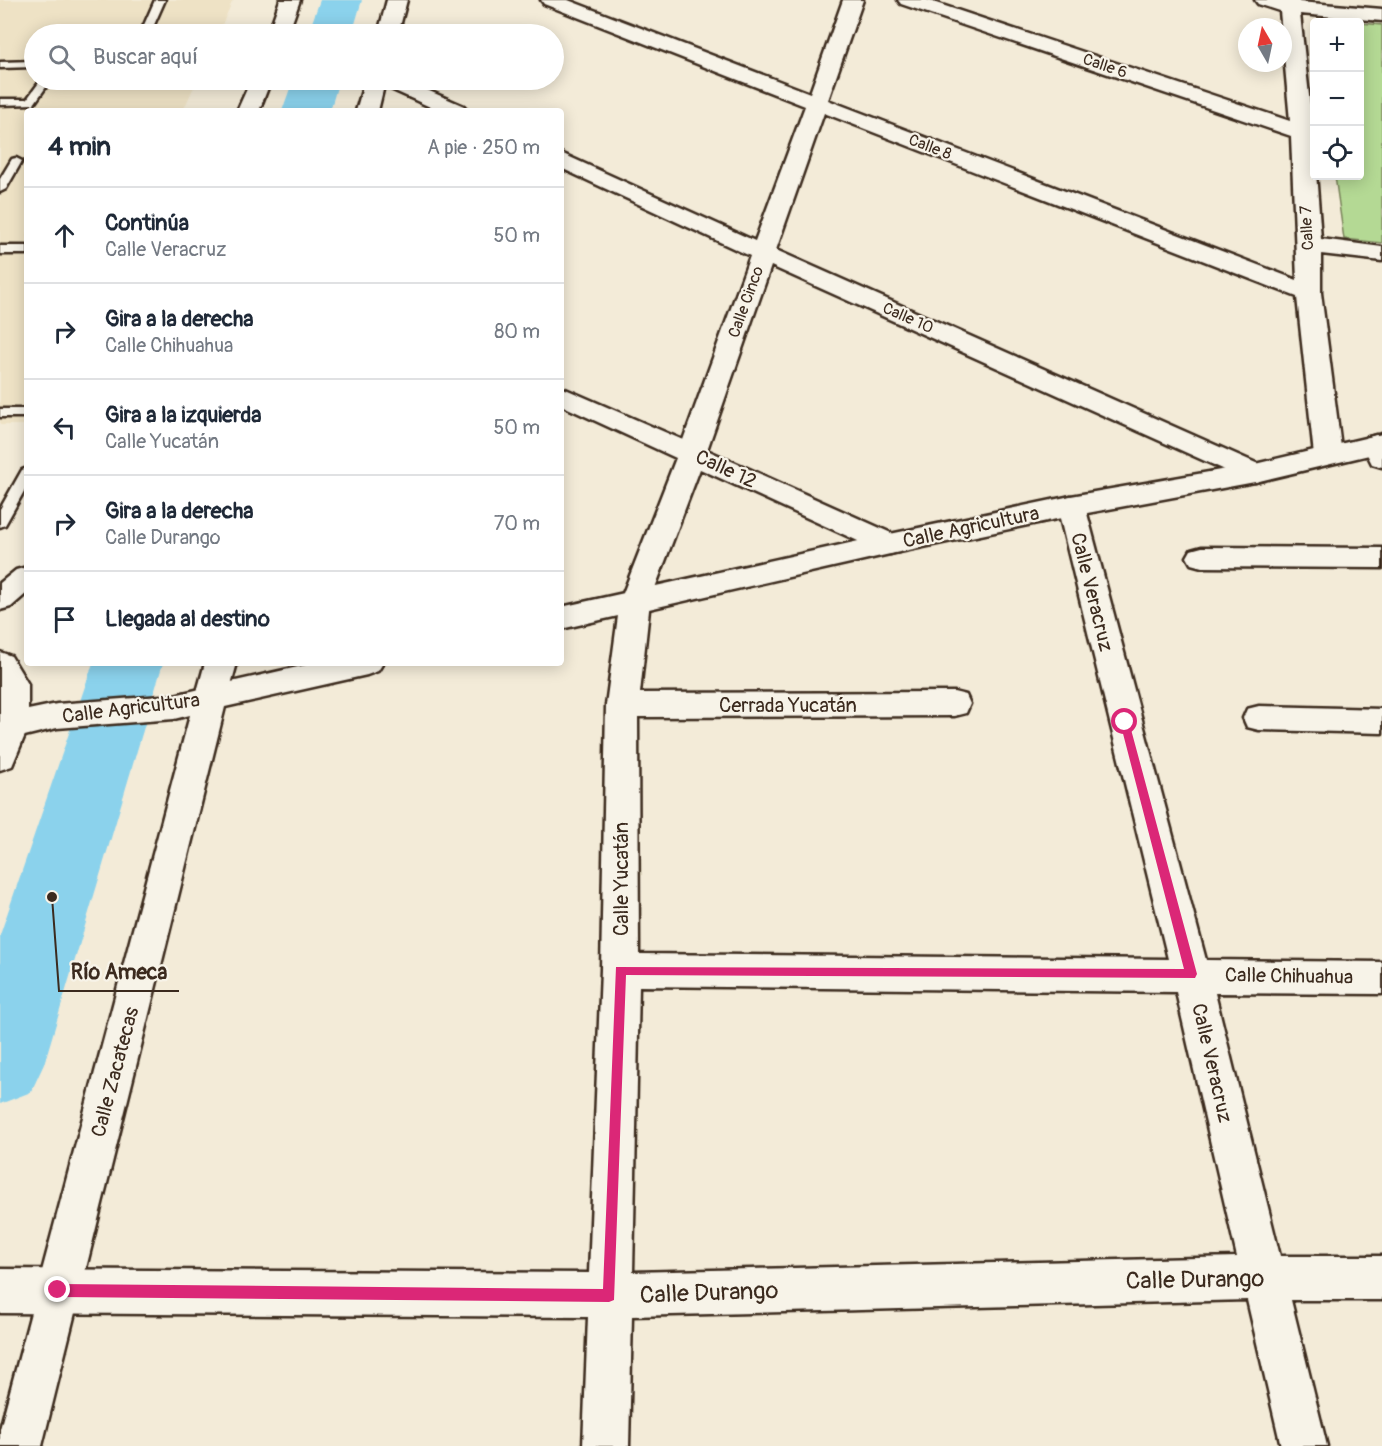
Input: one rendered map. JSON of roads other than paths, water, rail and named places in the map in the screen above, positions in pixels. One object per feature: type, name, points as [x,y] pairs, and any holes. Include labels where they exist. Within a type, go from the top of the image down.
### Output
[{"type":"street","points":[[282,24],[290,0]]},
{"type":"street","name":"Calle 8","points":[[551,0],[1309,293]]},
{"type":"street","name":"Calle Cinco","points":[[635,601],[692,453],[853,0]]},
{"type":"street","name":"Calle 6","points":[[908,0],[1302,132]]},
{"type":"street","points":[[1265,0],[1382,15]]},
{"type":"street","points":[[391,24],[398,2]]},
{"type":"street","name":"Calle 7","points":[[1289,4],[1302,132],[1309,245],[1309,293],[1328,455]]},
{"type":"street","points":[[249,108],[257,90]]},
{"type":"street","points":[[368,108],[372,90]]},
{"type":"street","points":[[410,90],[449,108]]},
{"type":"street","name":"Calle 10","points":[[564,161],[764,254],[1256,473]]},
{"type":"street","points":[[1309,245],[1382,254]]},
{"type":"street","name":"Calle 12","points":[[564,396],[890,544]]},
{"type":"street","name":"Calle Agricultura","points":[[564,617],[1071,506],[1256,473],[1328,455],[1380,448]]},
{"type":"street","name":"Calle Veracruz","points":[[1071,506],[1191,974],[1304,1446]]},
{"type":"street","points":[[1202,557],[1382,558]]},
{"type":"street","points":[[0,599],[24,579]]},
{"type":"street","name":"Calle Yucatán","points":[[606,1446],[620,970],[622,705],[635,601]]},
{"type":"street","points":[[0,664],[12,684],[4,738]]},
{"type":"street","name":"Calle Agricultura","points":[[4,738],[57,716],[174,707],[216,681],[342,666]]},
{"type":"street","name":"Calle Zacatecas","points":[[19,1446],[216,681]]},
{"type":"street","name":"Cerrada Yucatán","points":[[622,705],[954,704]]},
{"type":"street","points":[[1259,718],[1382,721]]},
{"type":"street","name":"Calle Chihuahua","points":[[620,970],[1191,974],[1382,978]]},
{"type":"street","name":"Calle Durango","points":[[6,1291],[609,1295],[1263,1278],[1382,1278]]},
{"type":"lane","points":[[149,24],[160,0]]},
{"type":"lane","points":[[0,65],[24,64]]},
{"type":"lane","points":[[0,102],[30,102],[39,90]]},
{"type":"lane","points":[[0,160],[21,160]]},
{"type":"lane","points":[[0,189],[21,160]]},
{"type":"lane","points":[[0,250],[24,249]]},
{"type":"lane","points":[[0,412],[24,413]]},
{"type":"lane","points":[[0,522],[24,478]]},
{"type":"waterway","points":[[333,24],[341,0]]},
{"type":"waterway","points":[[307,108],[313,90]]},
{"type":"waterway","points":[[0,1064],[127,666]]},
{"type":"place","name":"Río Ameca","points":[[52,897]]}]
